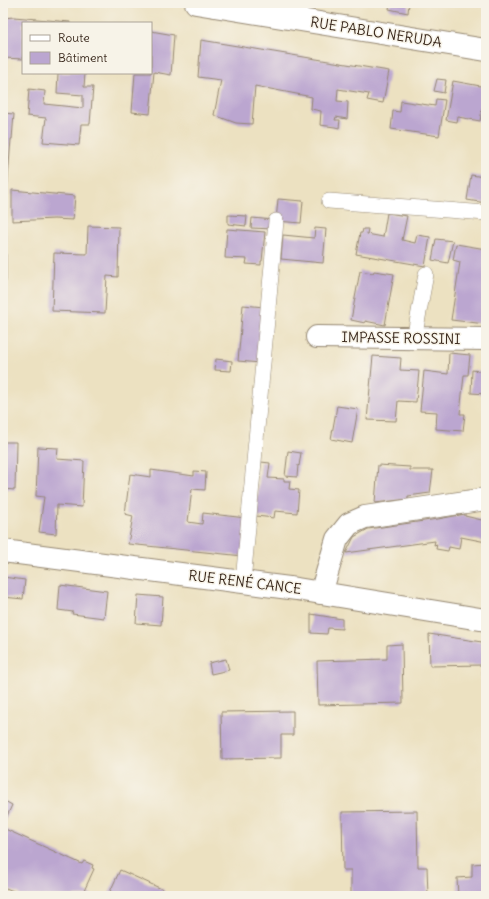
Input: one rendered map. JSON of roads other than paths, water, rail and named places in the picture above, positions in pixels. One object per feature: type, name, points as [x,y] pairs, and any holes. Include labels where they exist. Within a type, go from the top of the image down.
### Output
[{"type":"street","name":"RUE PABLO NERUDA","points":[[196,3],[486,50]]},
{"type":"street","name":"IMPASSE ROSSINI","points":[[317,337],[486,339]]},
{"type":"street","points":[[321,593],[337,539],[349,524],[365,517],[486,499]]},
{"type":"street","name":"RUE RENÉ CANCE","points":[[3,551],[321,593],[486,620]]},
{"type":"lane","points":[[329,202],[486,213]]},
{"type":"lane","points":[[243,582],[276,221]]},
{"type":"lane","points":[[414,338],[426,274]]}]
